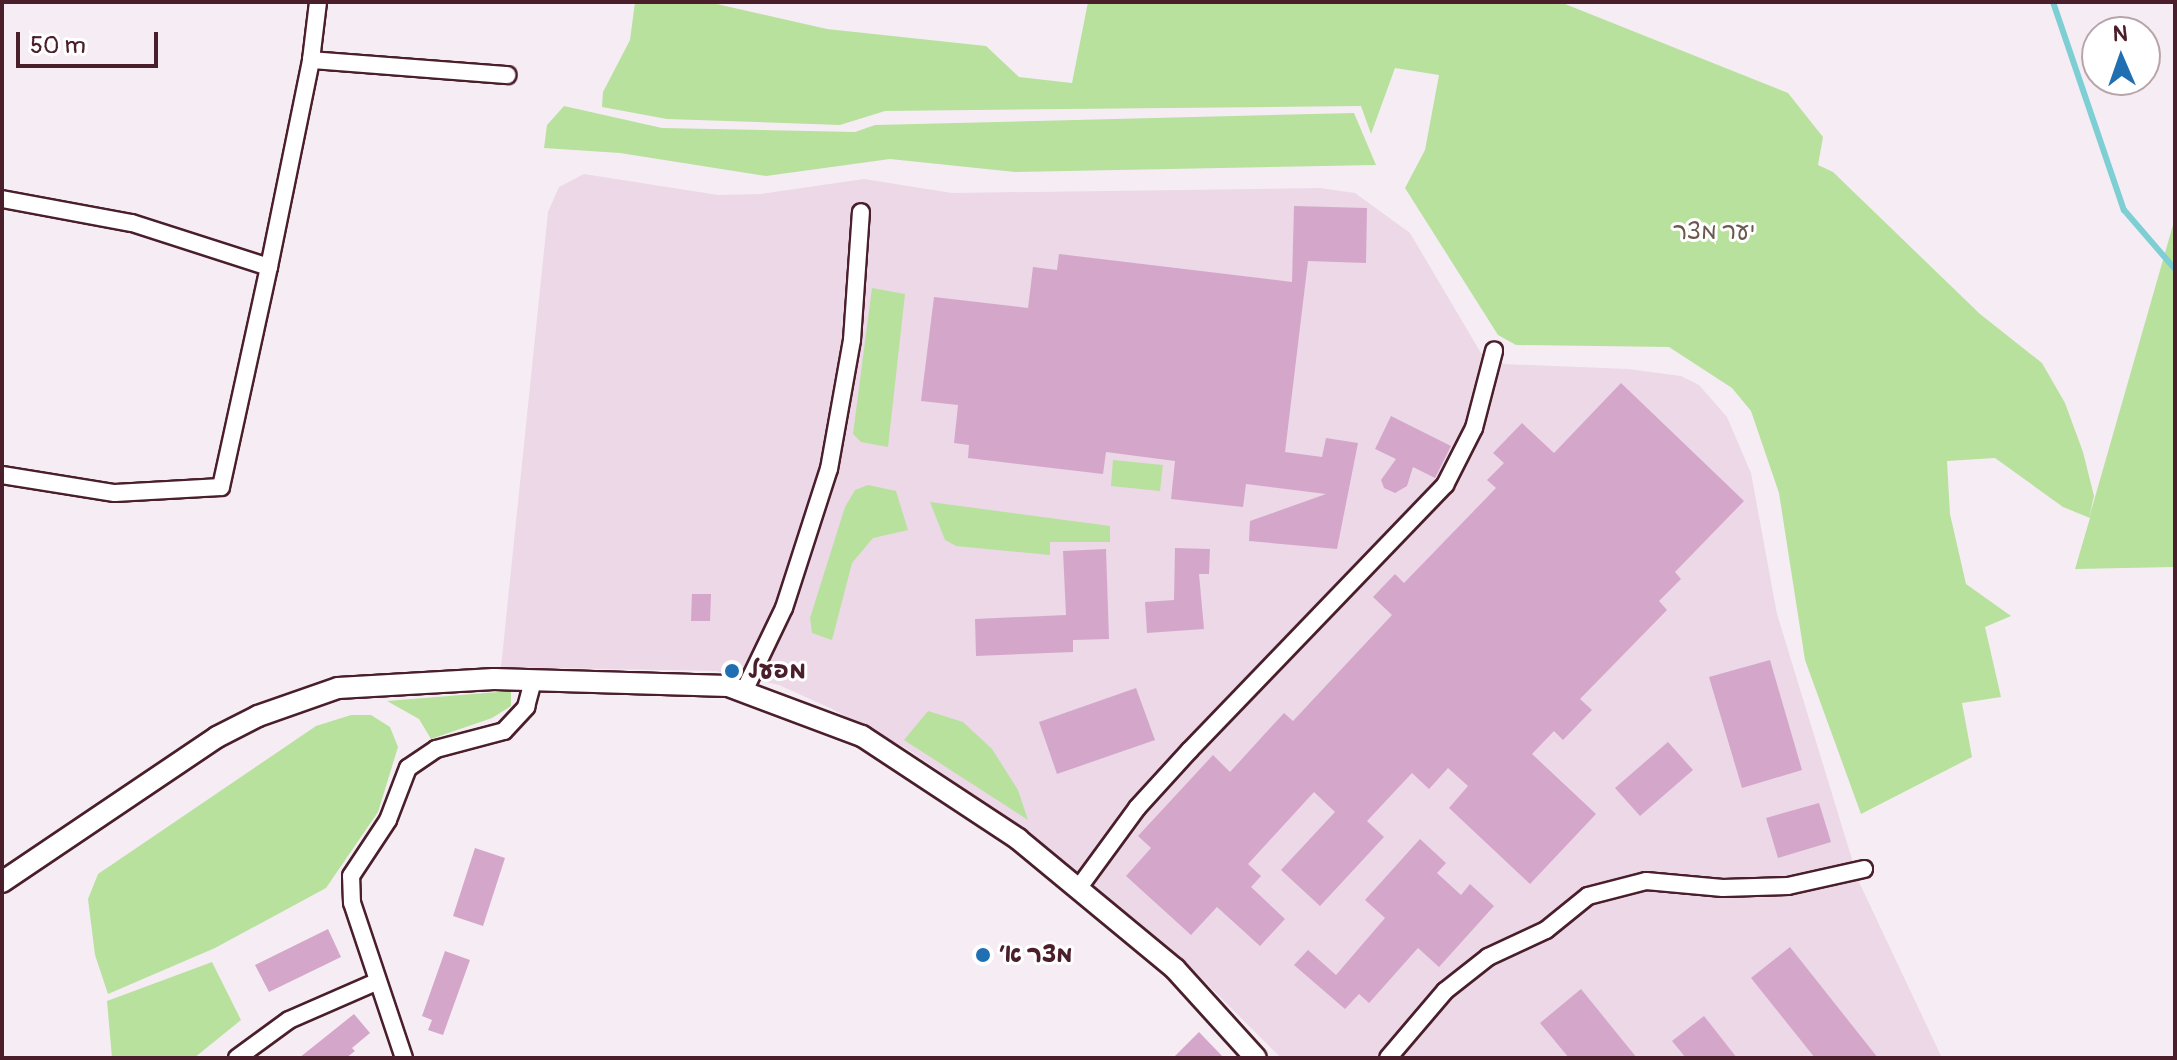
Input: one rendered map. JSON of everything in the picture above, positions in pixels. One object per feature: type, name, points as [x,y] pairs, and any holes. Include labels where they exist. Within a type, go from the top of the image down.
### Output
[{"type":"street","points":[[2,475],[115,493],[221,487],[311,60],[318,2]]},
{"type":"street","points":[[311,60],[507,75]]},
{"type":"street","points":[[2,199],[132,223],[269,267]]},
{"type":"street","points":[[745,689],[784,608],[835,445],[852,340],[861,212]]},
{"type":"street","points":[[1080,886],[1179,762],[1445,485],[1474,428],[1494,351]]},
{"type":"street","points":[[404,1058],[352,903],[356,865],[388,820],[408,768],[436,749],[504,731],[526,707],[533,680]]},
{"type":"street","points":[[2,882],[217,737],[301,699],[374,683],[533,680],[745,689],[837,724],[892,754],[1080,886],[1175,969],[1256,1058]]},
{"type":"street","points":[[1388,1058],[1445,991],[1488,957],[1546,930],[1588,896],[1646,881],[1723,888],[1788,886],[1864,869]]},
{"type":"street","points":[[237,1058],[289,1020],[376,982]]},
{"type":"shaded area","points":[[584,174],[718,195],[761,194],[864,179],[952,193],[1320,188],[1355,193],[1410,233],[1481,353],[1504,364],[1628,369],[1681,376],[1699,385],[1727,417],[1751,473],[1777,614],[1859,882],[1942,1058],[1281,1058],[1190,967],[1018,825],[907,749],[830,708],[779,685],[716,671],[501,667],[548,212],[559,187]]},
{"type":"green space","name":"יער מצר","points":[[635,2],[708,2],[827,29],[986,46],[1019,77],[1072,83],[1088,2],[1560,2],[1788,93],[1823,137],[1818,165],[1833,172],[1980,314],[2042,363],[2065,403],[2083,452],[2094,496],[2089,518],[2063,507],[1995,458],[1947,461],[1950,514],[1966,584],[2011,616],[1985,627],[2001,697],[1962,703],[1972,757],[1861,814],[1805,660],[1779,493],[1751,411],[1732,388],[1669,347],[1516,345],[1498,335],[1405,188],[1425,150],[1439,75],[1395,68],[1371,134],[1361,106],[885,111],[840,125],[667,119],[602,107],[603,92],[630,40]]},
{"type":"green space","points":[[564,106],[662,128],[855,132],[875,125],[1354,113],[1376,165],[1015,172],[890,159],[766,176],[620,153],[544,148],[547,125]]},
{"type":"green space","points":[[2175,218],[2175,567],[2075,569]]},
{"type":"green space","points":[[872,288],[905,294],[888,447],[861,442],[853,434]]},
{"type":"green space","points":[[1113,460],[1163,465],[1160,491],[1111,486]]},
{"type":"green space","points":[[868,485],[896,491],[908,530],[873,538],[852,563],[832,640],[812,633],[810,618],[845,507],[855,490]]},
{"type":"green space","points":[[930,502],[1110,526],[1110,542],[1050,542],[1050,555],[956,546],[945,540]]},
{"type":"green space","points":[[511,691],[511,706],[492,718],[431,739],[419,719],[387,701]]},
{"type":"green space","points":[[928,711],[963,722],[992,749],[1018,790],[1028,820],[904,740]]},
{"type":"green space","points":[[351,715],[371,715],[390,727],[398,747],[378,812],[326,888],[215,948],[108,994],[95,955],[88,899],[98,874],[316,726]]},
{"type":"green space","points":[[212,962],[241,1020],[194,1058],[112,1058],[107,1001]]},
{"type":"building","points":[[1294,206],[1367,208],[1366,263],[1308,261],[1285,452],[1322,457],[1326,438],[1358,443],[1337,549],[1249,541],[1250,521],[1326,494],[1246,484],[1243,507],[1171,499],[1175,461],[1106,452],[1103,474],[968,458],[969,445],[954,443],[958,405],[921,401],[934,297],[1028,308],[1033,267],[1057,270],[1059,254],[1292,282]]},
{"type":"building","points":[[1621,383],[1744,501],[1675,572],[1681,579],[1659,601],[1667,610],[1580,699],[1592,710],[1563,740],[1554,731],[1532,754],[1596,814],[1530,884],[1449,808],[1468,786],[1448,768],[1429,789],[1412,773],[1367,821],[1384,837],[1320,906],[1281,870],[1335,812],[1314,792],[1248,864],[1261,876],[1251,887],[1285,919],[1260,946],[1217,907],[1191,935],[1126,876],[1151,848],[1138,836],[1213,755],[1230,772],[1284,713],[1293,721],[1392,615],[1373,597],[1395,574],[1404,583],[1496,488],[1487,480],[1504,463],[1493,453],[1522,423],[1554,453]]},
{"type":"building","points":[[1391,416],[1451,446],[1435,478],[1413,467],[1407,486],[1395,493],[1384,488],[1381,480],[1396,459],[1375,449]]},
{"type":"building","points":[[1175,548],[1210,549],[1209,574],[1199,574],[1204,629],[1147,633],[1145,602],[1174,600]]},
{"type":"building","points":[[1106,549],[1109,639],[1073,640],[1073,652],[976,656],[975,619],[1066,615],[1063,551]]},
{"type":"building","points":[[692,594],[711,594],[710,621],[691,621]]},
{"type":"building","points":[[1770,660],[1802,770],[1742,788],[1709,677]]},
{"type":"building","points":[[1136,688],[1155,740],[1057,774],[1039,722]]},
{"type":"building","points":[[1668,742],[1693,770],[1640,816],[1615,788]]},
{"type":"building","points":[[1819,803],[1831,842],[1778,858],[1766,818]]},
{"type":"building","points":[[1420,839],[1446,863],[1437,873],[1461,895],[1470,884],[1494,906],[1439,967],[1418,948],[1369,1003],[1359,994],[1345,1009],[1294,965],[1308,950],[1336,975],[1385,918],[1365,900]]},
{"type":"building","points":[[475,848],[505,858],[483,926],[453,916]]},
{"type":"building","points":[[328,929],[341,957],[269,992],[255,965]]},
{"type":"building","points":[[1790,947],[1878,1058],[1815,1058],[1751,978]]},
{"type":"building","points":[[445,951],[470,960],[443,1035],[428,1030],[432,1020],[422,1016]]},
{"type":"building","points":[[1581,989],[1637,1058],[1569,1058],[1540,1023]]},
{"type":"building","points":[[354,1014],[370,1033],[352,1048],[355,1051],[346,1058],[299,1058]]},
{"type":"building","points":[[1704,1016],[1737,1058],[1686,1058],[1672,1041]]},
{"type":"building","points":[[1199,1032],[1224,1058],[1173,1058]]},
{"type":"waterway","points":[[2053,2],[2124,210],[2175,269]]},
{"type":"place","name":"מפעל","points":[[732,671]]},
{"type":"place","name":"מצר א׳","points":[[983,955]]}]
